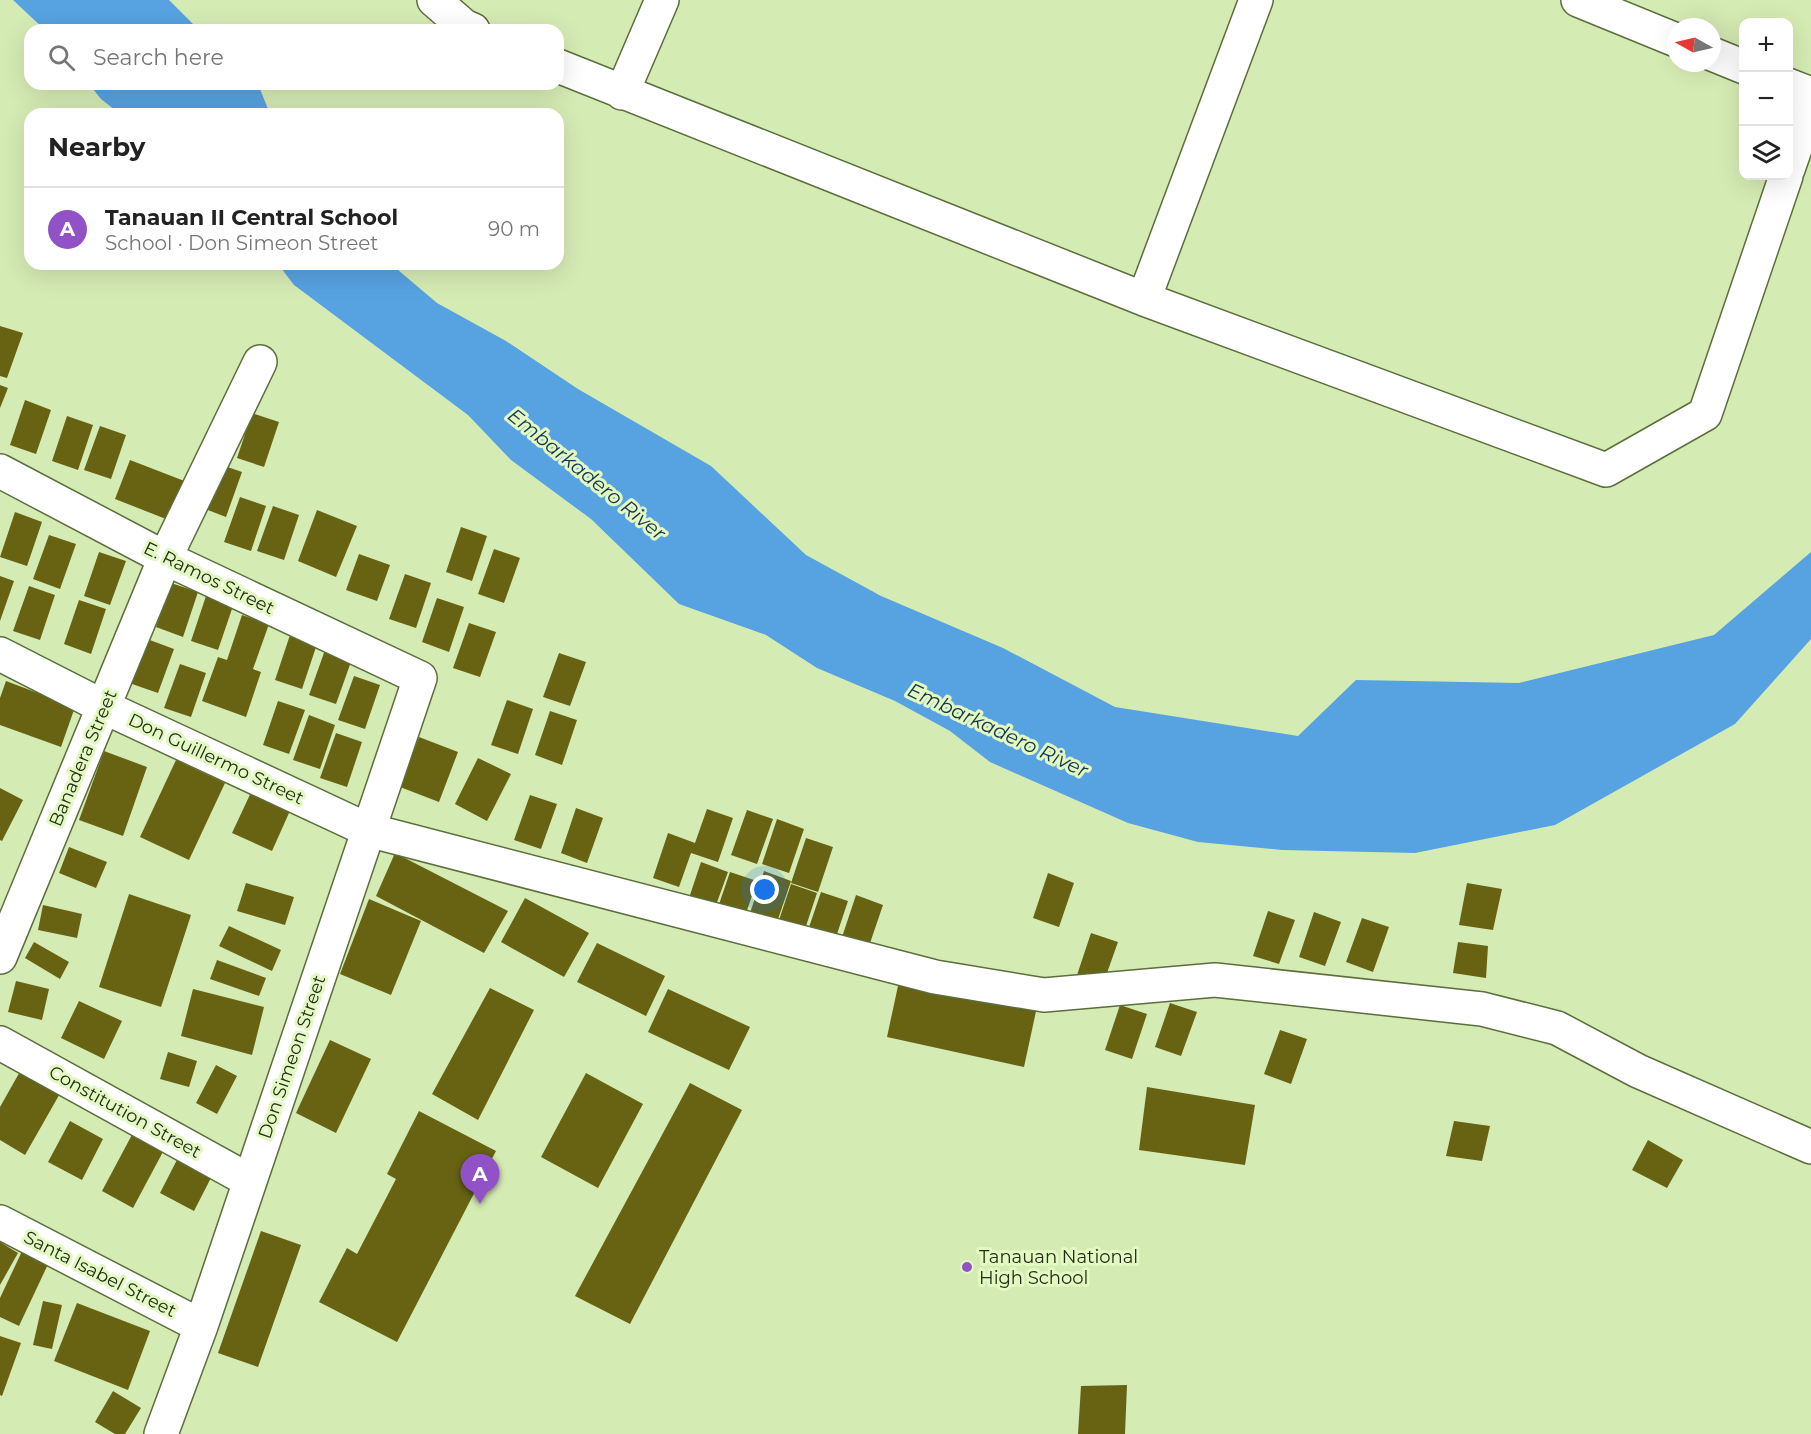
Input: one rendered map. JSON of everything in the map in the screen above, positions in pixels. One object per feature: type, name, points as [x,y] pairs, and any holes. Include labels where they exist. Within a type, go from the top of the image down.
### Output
[{"type":"street","points":[[434,0],[462,24]]},
{"type":"street","points":[[622,93],[662,0]]},
{"type":"street","points":[[1144,299],[1256,0]]},
{"type":"street","points":[[1578,0],[1667,36]]},
{"type":"street","points":[[1721,58],[1739,65]]},
{"type":"street","points":[[564,69],[1144,299],[1606,470],[1705,414],[1785,180]]},
{"type":"street","points":[[1793,87],[1811,94]]},
{"type":"street","points":[[1793,155],[1811,103]]},
{"type":"street","name":"Banadera Street","points":[[0,957],[165,558],[260,362]]},
{"type":"street","name":"E. Ramos Street","points":[[0,471],[165,558],[420,678]]},
{"type":"street","name":"Don Guillermo Street","points":[[0,654],[104,707],[368,830],[935,978],[1044,995],[1215,980],[1482,1009],[1557,1028],[1638,1071],[1811,1147]]},
{"type":"street","name":"Don Simeon Street","points":[[161,1434],[201,1326],[420,678]]},
{"type":"street","name":"Constitution Street","points":[[0,1043],[250,1181]]},
{"type":"street","name":"Santa Isabel Street","points":[[0,1222],[201,1326]]},
{"type":"water","points":[[13,0],[169,0],[193,24],[39,24]]},
{"type":"water","points":[[94,90],[260,90],[268,108],[112,108]]},
{"type":"water","name":"Embarkadero River","points":[[283,270],[398,270],[437,303],[506,341],[578,389],[711,466],[806,555],[881,596],[1003,648],[1115,707],[1298,736],[1356,680],[1519,683],[1714,635],[1811,552],[1811,639],[1735,724],[1555,825],[1415,853],[1282,850],[1198,842],[1128,823],[990,762],[950,731],[895,701],[817,668],[766,635],[679,604],[591,519],[511,460],[468,415],[294,285]]},
{"type":"building","points":[[0,326],[23,333],[7,378],[0,376]]},
{"type":"building","points":[[0,385],[8,388],[0,408]]},
{"type":"building","points":[[25,400],[51,410],[36,454],[10,445]]},
{"type":"building","points":[[252,413],[279,422],[264,467],[237,458]]},
{"type":"building","points":[[67,416],[93,425],[78,470],[52,461]]},
{"type":"building","points":[[100,426],[126,435],[111,479],[84,470]]},
{"type":"building","points":[[130,460],[187,482],[171,521],[115,499]]},
{"type":"building","points":[[216,463],[242,472],[226,517],[200,507]]},
{"type":"building","points":[[240,497],[266,506],[251,551],[224,542]]},
{"type":"building","points":[[273,506],[299,515],[284,560],[257,551]]},
{"type":"building","points":[[317,510],[357,526],[336,577],[298,561]]},
{"type":"building","points":[[15,512],[42,522],[27,566],[0,557]]},
{"type":"building","points":[[461,527],[487,536],[472,581],[446,572]]},
{"type":"building","points":[[49,535],[76,544],[60,589],[33,579]]},
{"type":"building","points":[[494,549],[520,558],[504,603],[478,594]]},
{"type":"building","points":[[99,552],[126,561],[110,605],[84,596]]},
{"type":"building","points":[[359,554],[390,565],[377,601],[346,590]]},
{"type":"building","points":[[405,574],[431,583],[416,628],[389,619]]},
{"type":"building","points":[[0,576],[14,581],[0,621]]},
{"type":"building","points":[[171,583],[198,592],[183,637],[156,627]]},
{"type":"building","points":[[29,586],[55,595],[40,640],[13,631]]},
{"type":"building","points":[[206,596],[233,606],[218,650],[191,641]]},
{"type":"building","points":[[437,598],[464,607],[449,652],[422,642]]},
{"type":"building","points":[[79,600],[106,609],[91,654],[64,644]]},
{"type":"building","points":[[242,615],[269,624],[253,669],[261,672],[246,717],[202,701],[218,657],[227,660]]},
{"type":"building","points":[[469,623],[496,632],[480,677],[453,668]]},
{"type":"building","points":[[290,635],[317,644],[302,689],[275,680]]},
{"type":"building","points":[[147,639],[174,649],[158,693],[132,684]]},
{"type":"building","points":[[325,650],[352,659],[336,704],[309,695]]},
{"type":"building","points":[[559,653],[586,662],[570,706],[543,697]]},
{"type":"building","points":[[180,664],[206,673],[191,717],[164,708]]},
{"type":"building","points":[[354,676],[380,685],[365,729],[338,720]]},
{"type":"building","points":[[6,681],[75,707],[61,747],[0,725],[0,698]]},
{"type":"building","points":[[507,700],[533,709],[518,754],[491,745]]},
{"type":"building","points":[[278,701],[305,710],[289,754],[263,745]]},
{"type":"building","points":[[550,711],[577,720],[562,765],[535,755]]},
{"type":"building","points":[[309,715],[335,725],[320,769],[293,760]]},
{"type":"building","points":[[336,733],[362,742],[347,787],[320,778]]},
{"type":"building","points":[[419,737],[458,752],[439,802],[400,787]]},
{"type":"building","points":[[104,751],[147,767],[123,836],[79,820]]},
{"type":"building","points":[[478,758],[511,774],[487,821],[455,804]]},
{"type":"building","points":[[176,760],[225,783],[189,860],[140,837]]},
{"type":"building","points":[[254,786],[293,804],[272,851],[232,833]]},
{"type":"building","points":[[0,788],[23,800],[2,841],[0,840]]},
{"type":"building","points":[[530,795],[557,804],[541,849],[514,840]]},
{"type":"building","points":[[576,808],[603,818],[587,863],[561,853]]},
{"type":"building","points":[[707,809],[733,818],[718,862],[691,853],[679,887],[653,878],[668,833],[695,843]]},
{"type":"building","points":[[747,810],[773,819],[757,864],[731,855]]},
{"type":"building","points":[[777,819],[804,829],[789,873],[762,864]]},
{"type":"building","points":[[806,838],[833,847],[818,892],[791,883]]},
{"type":"building","points":[[69,847],[107,862],[96,888],[59,873]]},
{"type":"building","points":[[395,853],[508,911],[484,953],[376,896]]},
{"type":"building","points":[[701,862],[728,872],[712,916],[686,907]]},
{"type":"building","points":[[764,871],[791,881],[776,925],[749,916]]},
{"type":"building","points":[[730,872],[757,881],[742,925],[715,916]]},
{"type":"building","points":[[1048,873],[1074,883],[1059,927],[1033,918]]},
{"type":"building","points":[[246,883],[294,897],[285,925],[237,911]]},
{"type":"building","points":[[1467,883],[1502,889],[1493,930],[1459,925]]},
{"type":"building","points":[[791,884],[817,893],[802,938],[776,929]]},
{"type":"building","points":[[821,892],[848,901],[833,946],[806,936]]},
{"type":"building","points":[[129,894],[191,915],[161,1007],[99,987]]},
{"type":"building","points":[[856,895],[883,905],[868,949],[841,940]]},
{"type":"building","points":[[525,898],[589,933],[564,977],[501,942]]},
{"type":"building","points":[[369,899],[421,921],[391,995],[340,974]]},
{"type":"building","points":[[43,905],[82,914],[77,938],[38,930]]},
{"type":"building","points":[[1268,911],[1295,920],[1279,964],[1253,956]]},
{"type":"building","points":[[1314,912],[1341,922],[1325,966],[1299,957]]},
{"type":"building","points":[[1362,918],[1389,927],[1373,972],[1346,962]]},
{"type":"building","points":[[229,926],[281,950],[272,971],[219,946]]},
{"type":"building","points":[[1091,933],[1118,942],[1102,987],[1076,978]]},
{"type":"building","points":[[34,942],[69,962],[60,979],[25,958]]},
{"type":"building","points":[[1458,942],[1488,946],[1486,978],[1453,973]]},
{"type":"building","points":[[597,943],[665,976],[646,1016],[577,982]]},
{"type":"building","points":[[217,960],[266,978],[259,996],[210,979]]},
{"type":"building","points":[[901,972],[1038,1002],[1024,1067],[887,1037]]},
{"type":"building","points":[[16,981],[49,989],[42,1020],[8,1012]]},
{"type":"building","points":[[490,988],[534,1010],[478,1120],[432,1094]]},
{"type":"building","points":[[193,989],[264,1007],[252,1055],[181,1036]]},
{"type":"building","points":[[668,989],[750,1027],[729,1070],[648,1032]]},
{"type":"building","points":[[79,1001],[122,1021],[104,1059],[61,1038]]},
{"type":"building","points":[[1170,1003],[1197,1012],[1181,1056],[1155,1047]]},
{"type":"building","points":[[1120,1005],[1147,1014],[1132,1059],[1105,1050]]},
{"type":"building","points":[[1280,1030],[1307,1039],[1291,1084],[1264,1074]]},
{"type":"building","points":[[330,1040],[371,1059],[336,1133],[296,1113]]},
{"type":"building","points":[[168,1052],[197,1061],[189,1087],[160,1079]]},
{"type":"building","points":[[216,1065],[237,1076],[217,1114],[196,1103]]},
{"type":"building","points":[[22,1068],[62,1090],[25,1155],[0,1140],[0,1107]]},
{"type":"building","points":[[586,1073],[643,1104],[598,1188],[541,1157]]},
{"type":"building","points":[[690,1083],[742,1110],[630,1324],[575,1296]]},
{"type":"building","points":[[1147,1087],[1255,1105],[1245,1165],[1139,1150]]},
{"type":"building","points":[[419,1111],[496,1151],[397,1342],[319,1302],[347,1248],[357,1254],[396,1179],[387,1174]]},
{"type":"building","points":[[70,1121],[103,1139],[82,1180],[48,1162]]},
{"type":"building","points":[[1454,1121],[1490,1126],[1482,1161],[1446,1156]]},
{"type":"building","points":[[134,1131],[165,1148],[133,1208],[102,1191]]},
{"type":"building","points":[[1648,1140],[1683,1160],[1667,1188],[1632,1170]]},
{"type":"building","points":[[181,1152],[215,1170],[194,1211],[160,1193]]},
{"type":"building","points":[[261,1231],[301,1245],[258,1367],[218,1353]]},
{"type":"building","points":[[0,1242],[18,1253],[0,1285]]},
{"type":"building","points":[[24,1247],[50,1260],[19,1326],[0,1317],[0,1298]]},
{"type":"building","points":[[43,1301],[62,1305],[52,1349],[33,1345]]},
{"type":"building","points":[[77,1303],[150,1331],[128,1390],[54,1361]]},
{"type":"building","points":[[0,1336],[21,1343],[2,1396],[0,1395]]},
{"type":"building","points":[[1127,1385],[1125,1434],[1078,1434],[1081,1386]]},
{"type":"building","points":[[113,1391],[141,1408],[125,1434],[115,1434],[95,1422]]},
{"type":"place","name":"Tanauan II Central School","points":[[480,1204]]},
{"type":"place","name":"Tanauan National High School","points":[[967,1267]]}]
